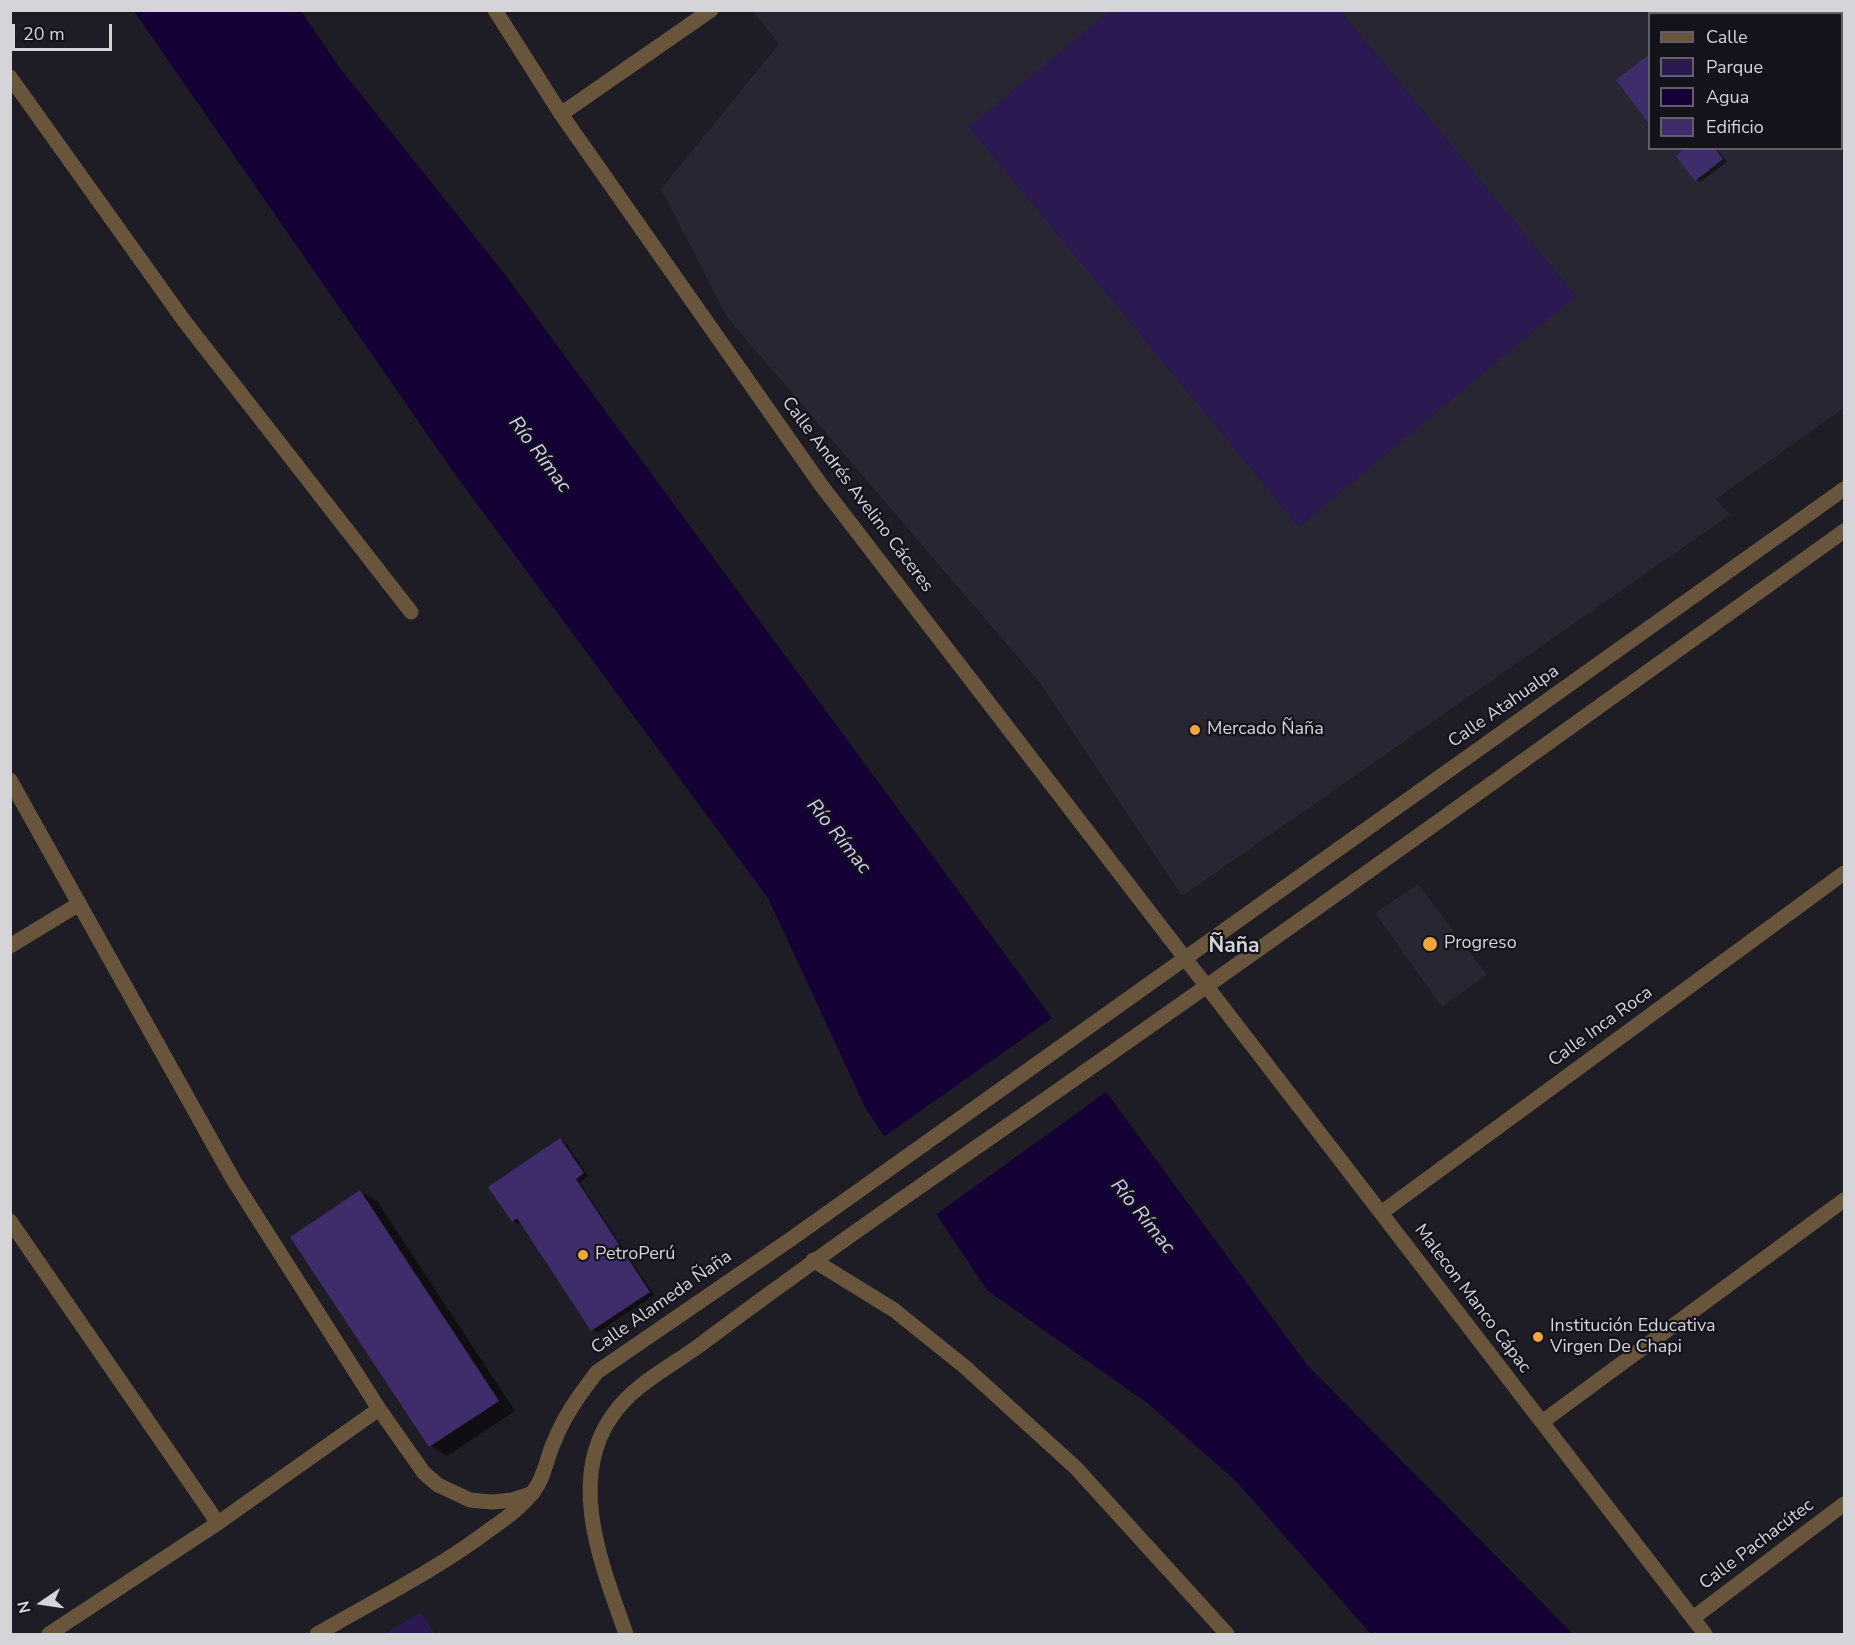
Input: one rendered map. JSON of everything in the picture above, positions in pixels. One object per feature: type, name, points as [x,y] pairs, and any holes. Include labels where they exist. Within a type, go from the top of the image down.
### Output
[{"type":"street","name":"Calle Andrés Avelino Cáceres","points":[[495,10],[561,114],[821,485],[1208,986]]},
{"type":"street","points":[[561,114],[711,10]]},
{"type":"street","points":[[10,77],[185,322],[411,612]]},
{"type":"street","name":"Calle Atahualpa","points":[[1116,1008],[1842,495]]},
{"type":"street","points":[[626,1635],[607,1580],[590,1501],[593,1457],[601,1436],[610,1417],[638,1387],[696,1348],[813,1260],[1208,986],[1845,531]]},
{"type":"street","points":[[10,780],[234,1181],[379,1409],[424,1473],[454,1494],[492,1502],[512,1500],[533,1493]]},
{"type":"street","name":"Calle Inca Roca","points":[[1381,1213],[1845,873]]},
{"type":"street","points":[[10,946],[80,904]]},
{"type":"street","name":"Malecon Manco Cápac","points":[[1208,986],[1705,1635]]},
{"type":"street","name":"Calle Alameda Ñaña","points":[[316,1635],[464,1550],[508,1516],[533,1493],[543,1476],[553,1443],[564,1419],[580,1393],[597,1372],[1116,1008]]},
{"type":"street","points":[[1542,1422],[1845,1200]]},
{"type":"street","points":[[10,1221],[218,1523]]},
{"type":"street","points":[[813,1260],[894,1310],[965,1367],[1076,1468],[1227,1635]]},
{"type":"street","points":[[49,1635],[218,1523],[379,1409]]},
{"type":"street","name":"Calle Pachacútec","points":[[1693,1618],[1845,1504]]},
{"type":"shaded area","points":[[753,11],[1844,11],[1844,408],[1716,499],[1730,515],[1182,896],[1040,683],[727,317],[661,189],[779,44]]},
{"type":"shaded area","name":"Progreso","points":[[1418,884],[1487,975],[1442,1007],[1375,913]]},
{"type":"green space","points":[[1109,11],[1341,11],[1576,296],[1299,527],[969,127]]},
{"type":"green space","points":[[421,1612],[435,1634],[385,1634]]},
{"type":"water","name":"Río Rímac","points":[[134,11],[301,11],[339,67],[503,272],[1307,1365],[1573,1634],[1371,1634],[1236,1481],[1150,1405],[987,1290],[866,1109],[768,898],[452,470]]},
{"type":"pier","points":[[1055,1016],[1109,1090],[934,1216],[882,1138]]},
{"type":"building","points":[[1648,57],[1648,122],[1616,80]]},
{"type":"building","points":[[1684,150],[1716,150],[1723,159],[1695,181],[1676,156]]},
{"type":"building","name":"PetroPerú","points":[[560,1138],[584,1173],[576,1179],[650,1292],[591,1331],[517,1218],[512,1222],[488,1187]]},
{"type":"building","points":[[360,1190],[499,1401],[429,1447],[290,1237]]},
{"type":"place","name":"Mercado Ñaña","points":[[1195,730]]},
{"type":"place","name":"Progreso","points":[[1430,944]]},
{"type":"place","name":"PetroPerú","points":[[583,1255]]},
{"type":"place","name":"Institución Educativa Virgen De Chapi","points":[[1538,1337]]},
{"type":"district","name":"Ñaña","points":[[1234,947]]}]
